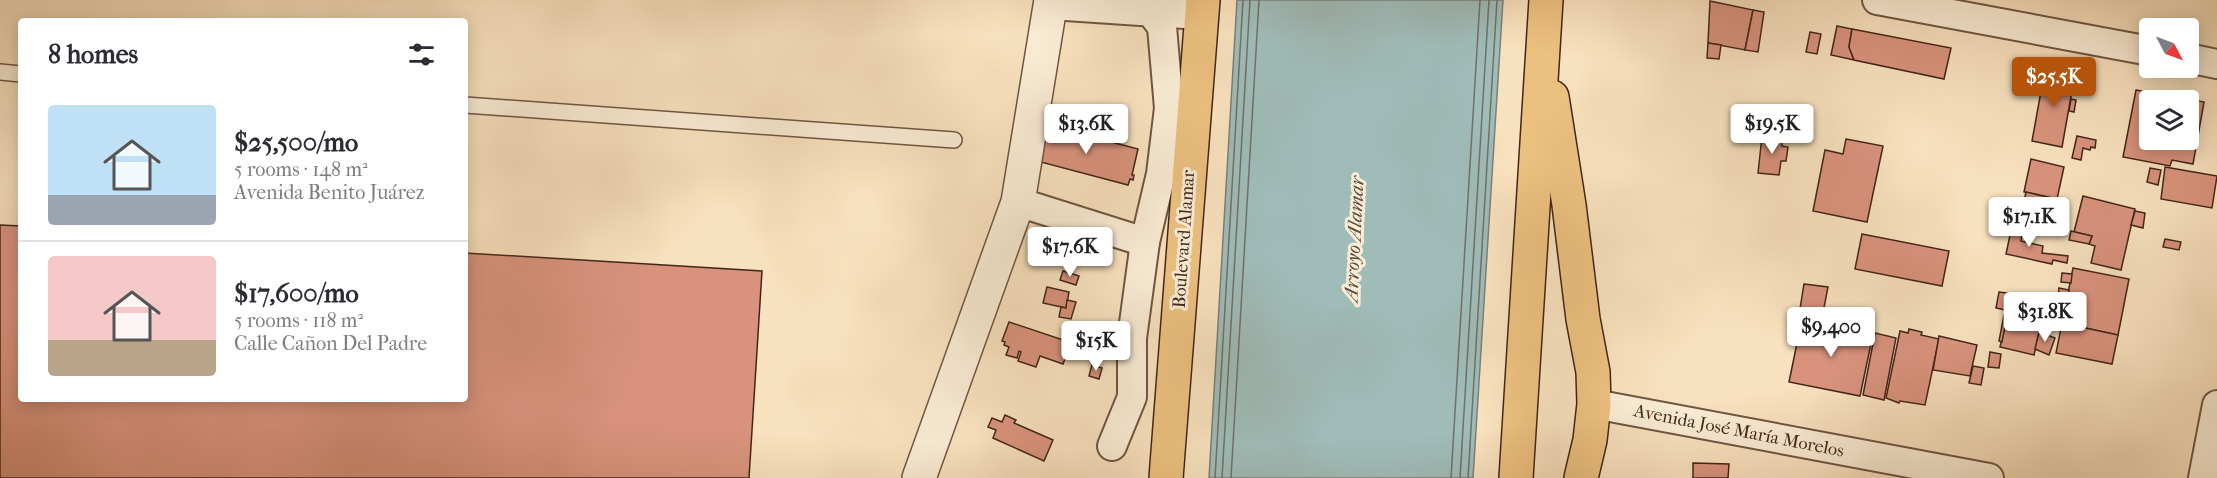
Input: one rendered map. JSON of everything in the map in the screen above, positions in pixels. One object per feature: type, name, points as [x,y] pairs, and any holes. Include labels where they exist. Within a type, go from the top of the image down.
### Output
[{"type":"highway","points":[[1516,478],[1546,0]]},
{"type":"highway","name":"Boulevard Alamar","points":[[1166,478],[1201,8]]},
{"type":"highway","points":[[1543,33],[1569,205],[1582,319],[1593,372],[1594,404],[1590,441],[1581,478]]},
{"type":"street","points":[[1877,0],[2139,49]]},
{"type":"street","points":[[919,478],[1018,202],[1051,3],[1151,12],[1201,8]]},
{"type":"street","points":[[1112,447],[1132,397],[1132,338],[1144,242],[1161,174],[1169,108],[1162,27],[1151,12]]},
{"type":"street","points":[[2199,60],[2217,64]]},
{"type":"street","points":[[1018,202],[1144,242]]},
{"type":"street","name":"Avenida José María Morelos","points":[[1594,404],[1989,478]]},
{"type":"street","points":[[2203,478],[2217,405]]},
{"type":"lane","points":[[0,72],[18,74]]},
{"type":"lane","points":[[468,105],[954,140]]},
{"type":"water","name":"Arroyo Alamar","points":[[1237,0],[1503,0],[1473,478],[1209,478]]},
{"type":"building","points":[[1710,1],[1753,10],[1745,50],[1708,43]]},
{"type":"building","points":[[1753,10],[1764,12],[1758,52],[1745,50]]},
{"type":"building","points":[[1837,26],[1852,29],[1849,47],[1854,60],[1831,55]]},
{"type":"building","points":[[1852,29],[1951,48],[1944,79],[1854,60],[1849,47]]},
{"type":"building","points":[[1810,32],[1821,34],[1817,54],[1806,52]]},
{"type":"building","points":[[1708,43],[1721,45],[1719,59],[1707,58]]},
{"type":"building","points":[[2045,69],[2075,74],[2062,147],[2032,141]]},
{"type":"building","points":[[2136,90],[2139,91],[2139,150],[2195,150],[2193,164],[2172,160],[2170,166],[2123,157]]},
{"type":"building","points":[[2071,99],[2076,100],[2074,112],[2069,111]]},
{"type":"building","points":[[2199,101],[2204,102],[2199,130]]},
{"type":"building","points":[[1047,125],[1138,149],[1133,180],[1130,179],[1128,185],[1037,161],[1035,135],[1045,137]]},
{"type":"building","points":[[1762,136],[1782,138],[1782,146],[1788,147],[1786,161],[1781,161],[1779,175],[1758,173]]},
{"type":"building","points":[[2077,136],[2096,140],[2095,148],[2091,147],[2090,150],[2083,148],[2081,160],[2072,158]]},
{"type":"building","points":[[1846,139],[1883,146],[1867,222],[1813,211],[1825,150],[1843,154]]},
{"type":"building","points":[[2031,159],[2064,167],[2057,199],[2024,192]]},
{"type":"building","points":[[2165,167],[2217,176],[2212,208],[2161,199]]},
{"type":"building","points":[[2150,168],[2161,170],[2158,185],[2147,182]]},
{"type":"building","points":[[2026,192],[2052,198],[2046,222],[2021,216]]},
{"type":"building","points":[[2083,196],[2135,209],[2121,270],[2091,263],[2095,246],[2089,244],[2092,236],[2074,232]]},
{"type":"building","points":[[2135,211],[2145,213],[2143,228],[2131,225]]},
{"type":"building","points":[[2013,221],[2024,223],[2021,241],[2043,246],[2042,253],[2068,256],[2067,263],[2053,260],[2052,264],[2006,254]]},
{"type":"building","points":[[0,225],[18,226],[18,402],[468,402],[468,253],[762,271],[749,478],[0,478]]},
{"type":"building","points":[[2071,231],[2092,236],[2089,244],[2069,240]]},
{"type":"building","points":[[1862,234],[1949,251],[1942,286],[1855,269]]},
{"type":"building","points":[[2165,239],[2181,242],[2179,250],[2163,247]]},
{"type":"building","points":[[2073,268],[2129,279],[2118,335],[2062,323]]},
{"type":"building","points":[[1063,271],[1079,276],[1076,285],[1060,280]]},
{"type":"building","points":[[2062,273],[2072,274],[2071,283],[2061,282]]},
{"type":"building","points":[[1804,284],[1828,287],[1822,318],[1799,315]]},
{"type":"building","points":[[1047,287],[1069,292],[1066,308],[1043,303]]},
{"type":"building","points":[[2059,288],[2069,290],[2067,300],[2058,298]]},
{"type":"building","points":[[1999,292],[2013,294],[2010,311],[1996,308]]},
{"type":"building","points":[[1067,300],[1076,302],[1071,319],[1059,317],[1061,307],[1066,308]]},
{"type":"building","points":[[2008,312],[2042,320],[2034,355],[2000,347]]},
{"type":"building","points":[[2004,315],[2007,316],[2002,342],[1999,341]]},
{"type":"building","points":[[1802,319],[1873,334],[1860,396],[1789,382]]},
{"type":"building","points":[[1009,322],[1078,345],[1074,356],[1067,354],[1063,364],[1040,356],[1036,367],[1018,361],[1021,352],[1019,351],[1017,358],[1006,355],[1009,347],[1002,341]]},
{"type":"building","points":[[2062,323],[2118,335],[2112,364],[2056,353]]},
{"type":"building","points":[[1909,329],[1922,332],[1921,335],[1939,339],[1925,405],[1900,401],[1899,403],[1886,398],[1900,331],[1908,333]]},
{"type":"building","points":[[2039,332],[2055,338],[2049,355],[2035,349]]},
{"type":"building","points":[[1875,333],[1896,338],[1884,400],[1863,395]]},
{"type":"building","points":[[1939,336],[1977,345],[1970,376],[1933,370]]},
{"type":"building","points":[[1990,352],[2001,354],[1999,368],[1988,367]]},
{"type":"building","points":[[1092,365],[1102,368],[1099,379],[1089,376]]},
{"type":"building","points":[[1973,366],[1984,368],[1981,385],[1969,383]]},
{"type":"building","points":[[1005,415],[1016,420],[1014,423],[1053,440],[1044,461],[993,438],[996,430],[988,427],[992,418],[1002,422]]},
{"type":"building","points":[[1693,463],[1729,464],[1728,478],[1693,478]]}]
